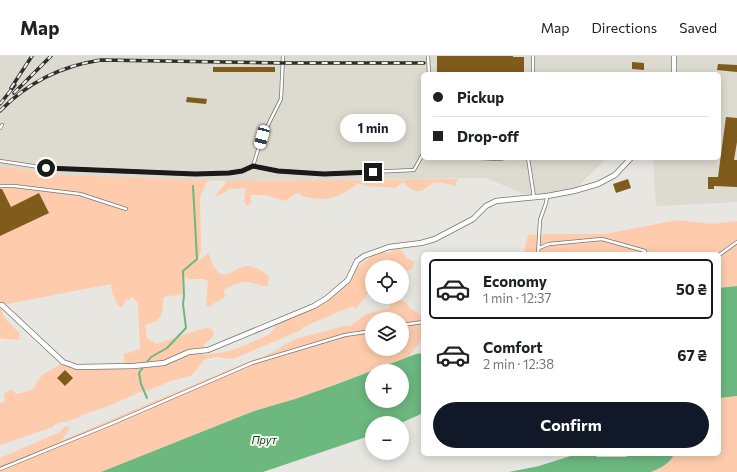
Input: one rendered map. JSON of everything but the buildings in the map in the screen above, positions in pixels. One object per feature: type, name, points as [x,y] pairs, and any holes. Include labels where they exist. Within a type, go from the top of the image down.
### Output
[{"type":"street","points":[[674,56],[674,72]]},
{"type":"street","points":[[0,305],[2,305],[63,362],[77,367],[134,366],[164,363],[189,352],[208,350],[314,306],[327,298],[348,280],[357,262],[364,256],[389,247],[421,243],[434,239],[473,219],[486,206],[496,201],[547,196],[574,191],[606,181],[615,175],[629,160]]},
{"type":"lane","points":[[253,166],[262,137],[281,99],[283,56]]},
{"type":"lane","points":[[428,56],[429,72]]},
{"type":"lane","points":[[533,56],[533,72]]},
{"type":"lane","points":[[0,161],[46,168],[195,174],[229,173],[242,171],[253,166],[278,171],[324,174],[414,170],[421,158]]},
{"type":"lane","points":[[528,160],[534,198]]},
{"type":"lane","points":[[0,186],[14,186],[80,194],[126,210]]},
{"type":"lane","points":[[538,252],[540,220],[547,196]]},
{"type":"lane","points":[[539,248],[549,244],[602,238],[645,251]]},
{"type":"lane","points":[[721,254],[737,242]]},
{"type":"lane","points":[[409,324],[421,322]]},
{"type":"lane","points":[[0,469],[113,423],[252,363],[345,335],[365,331]]},
{"type":"shaded area","points":[[0,56],[737,56],[737,202],[656,206],[653,160],[721,160],[721,72],[421,72],[421,160],[605,160],[573,191],[532,195],[522,193],[486,178],[227,181],[63,175],[0,166]]},
{"type":"shaded area","points":[[0,166],[63,175],[208,180],[200,197],[201,250],[198,261],[209,253],[215,268],[224,275],[241,267],[249,266],[255,268],[269,276],[268,286],[244,282],[231,286],[224,290],[225,297],[208,307],[206,306],[208,281],[203,279],[188,279],[186,276],[182,281],[183,294],[164,297],[161,316],[156,321],[145,325],[147,338],[156,344],[205,328],[212,329],[214,335],[204,345],[202,355],[226,352],[241,347],[270,334],[279,322],[315,307],[348,283],[355,269],[365,261],[365,297],[356,309],[353,306],[233,359],[214,357],[204,360],[191,376],[171,381],[147,391],[145,390],[77,418],[0,445],[0,403],[5,401],[4,394],[11,389],[17,394],[32,390],[42,375],[61,364],[77,369],[127,368],[124,362],[124,354],[140,349],[138,304],[133,297],[125,301],[122,307],[119,307],[112,293],[111,284],[7,304],[0,302]]},
{"type":"shaded area","points":[[458,179],[455,186],[436,183],[418,191],[412,190],[403,182],[395,188],[367,186],[358,183],[341,194],[326,199],[316,199],[302,196],[300,193],[295,194],[285,201],[266,195],[251,195],[252,202],[247,206],[244,202],[245,188],[231,188],[214,197],[227,181]]},
{"type":"shaded area","points":[[677,220],[712,224],[737,221],[737,286],[721,288],[721,252],[524,252],[528,235],[605,234]]},
{"type":"shaded area","points":[[399,247],[407,258],[415,262],[412,269],[409,270],[409,260],[367,260],[381,252],[389,253],[395,248]]},
{"type":"shaded area","points":[[390,304],[407,304],[411,309],[421,315],[421,341],[409,357],[390,364],[365,364],[365,373],[295,399],[254,411],[101,472],[0,472],[0,458],[60,432],[65,426],[70,428],[63,440],[262,357],[299,338],[344,326],[350,326],[365,315],[365,356],[409,356],[409,312],[374,312],[389,308]]},
{"type":"shaded area","points":[[0,309],[2,309],[3,316],[20,334],[19,340],[0,338]]},
{"type":"shaded area","points":[[737,396],[737,472],[651,472],[667,463],[673,456],[721,456],[721,398]]},
{"type":"water","points":[[737,286],[737,396],[721,398],[721,288]]},
{"type":"water","name":"Прут","points":[[421,353],[421,414],[409,419],[409,416],[365,416],[365,437],[263,472],[101,472],[254,411],[295,399],[365,373],[365,408],[409,408],[409,364],[390,364]]},
{"type":"water","points":[[571,456],[673,456],[667,463],[651,472],[509,472],[539,466]]},
{"type":"waterway","points":[[147,362],[151,357],[167,348],[186,328],[183,304],[183,271],[197,259],[193,186]]},
{"type":"waterway","points":[[144,366],[139,373],[141,384],[147,398]]},
{"type":"railway","points":[[11,88],[32,56]]},
{"type":"railway","points":[[14,93],[51,56]]},
{"type":"railway","points":[[0,111],[22,92],[46,77],[72,66],[101,60],[282,63],[424,63]]},
{"type":"railway","points":[[0,104],[15,85]]},
{"type":"route","points":[[46,168],[195,174],[229,173],[242,171],[253,166],[278,171],[324,174],[373,172]]}]
